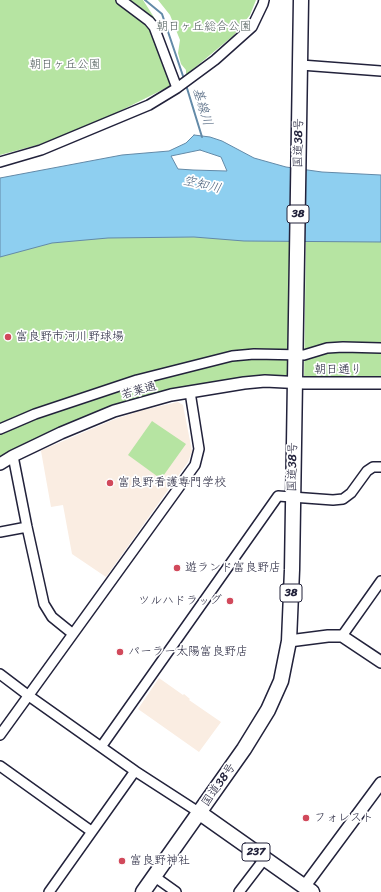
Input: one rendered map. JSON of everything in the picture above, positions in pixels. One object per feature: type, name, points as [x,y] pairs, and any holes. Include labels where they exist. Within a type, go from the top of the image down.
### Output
[{"type":"highway","name":"国道38号","points":[[144,892],[244,749],[268,710],[281,681],[289,641],[292,570],[301,0]]},
{"type":"highway","name":"237","points":[[200,813],[308,889]]},
{"type":"street","points":[[121,0],[154,27],[177,88]]},
{"type":"street","points":[[0,162],[41,150],[150,105],[177,88],[215,60],[252,27],[264,0]]},
{"type":"street","points":[[301,72],[381,71]]},
{"type":"street","points":[[0,429],[35,414],[137,380],[232,356],[296,352],[304,355],[327,348],[343,347],[381,348]]},
{"type":"street","name":"若葉通","points":[[0,464],[13,456],[61,433],[114,411],[142,402],[244,382],[295,382]]},
{"type":"street","name":"朝日通り","points":[[295,382],[381,383]]},
{"type":"street","points":[[0,735],[195,465],[199,449],[190,392]]},
{"type":"street","points":[[13,456],[44,604],[52,617],[73,634]]},
{"type":"street","points":[[102,747],[278,496],[333,500],[343,499],[351,493],[367,471],[373,468],[381,467]]},
{"type":"street","points":[[0,532],[27,527]]},
{"type":"street","points":[[342,636],[381,581]]},
{"type":"street","points":[[289,641],[328,636],[342,636],[381,662]]},
{"type":"street","points":[[0,674],[135,771],[200,813]]},
{"type":"street","points":[[0,766],[92,831]]},
{"type":"street","points":[[49,892],[135,771]]},
{"type":"street","points":[[308,889],[381,783]]},
{"type":"street","points":[[239,892],[265,858]]},
{"type":"street","points":[[155,877],[176,892]]},
{"type":"shaded area","name":"富良野看護専門学校","points":[[178,402],[183,405],[192,451],[188,462],[106,577],[72,554],[63,505],[51,507],[41,451],[115,419],[143,410]]},
{"type":"shaded area","points":[[159,678],[183,695],[184,694],[190,699],[189,700],[221,722],[199,752],[138,709]]},
{"type":"green space","name":"朝日ヶ丘公園","points":[[0,0],[143,0],[159,25],[167,47],[170,74],[168,78],[170,86],[98,122],[41,144],[0,155]]},
{"type":"green space","name":"朝日ヶ丘総合公園","points":[[158,0],[256,0],[250,15],[234,35],[186,75],[186,70],[181,64],[178,53],[180,40],[170,15]]},
{"type":"green space","points":[[81,233],[293,234],[289,382],[142,402],[0,464],[0,247]]},
{"type":"green space","points":[[306,233],[381,238],[381,383],[304,383]]},
{"type":"green space","points":[[152,421],[186,444],[161,479],[128,455]]},
{"type":"water","name":"空知川","points":[[194,135],[210,137],[222,141],[254,158],[286,167],[322,172],[381,175],[381,242],[244,241],[194,237],[108,238],[52,243],[0,257],[0,178],[122,155],[169,151],[186,143]],"holes":[[[200,150],[221,157],[227,171],[178,169],[171,156]]]},
{"type":"waterway","name":"基線川","points":[[145,0],[162,14],[184,79]]},
{"type":"waterway","name":"基線川","points":[[186,85],[202,137]]},
{"type":"place","name":"富良野市河川野球場","points":[[8,337]]},
{"type":"place","name":"富良野看護専門学校","points":[[110,483]]},
{"type":"place","name":"遊ランド富良野店","points":[[177,568]]},
{"type":"place","name":"ツルハドラッグ","points":[[230,601]]},
{"type":"place","name":"パーラー太陽富良野店","points":[[120,652]]},
{"type":"place","name":"フォレスト","points":[[306,818]]},
{"type":"place","name":"富良野神社","points":[[122,861]]}]
